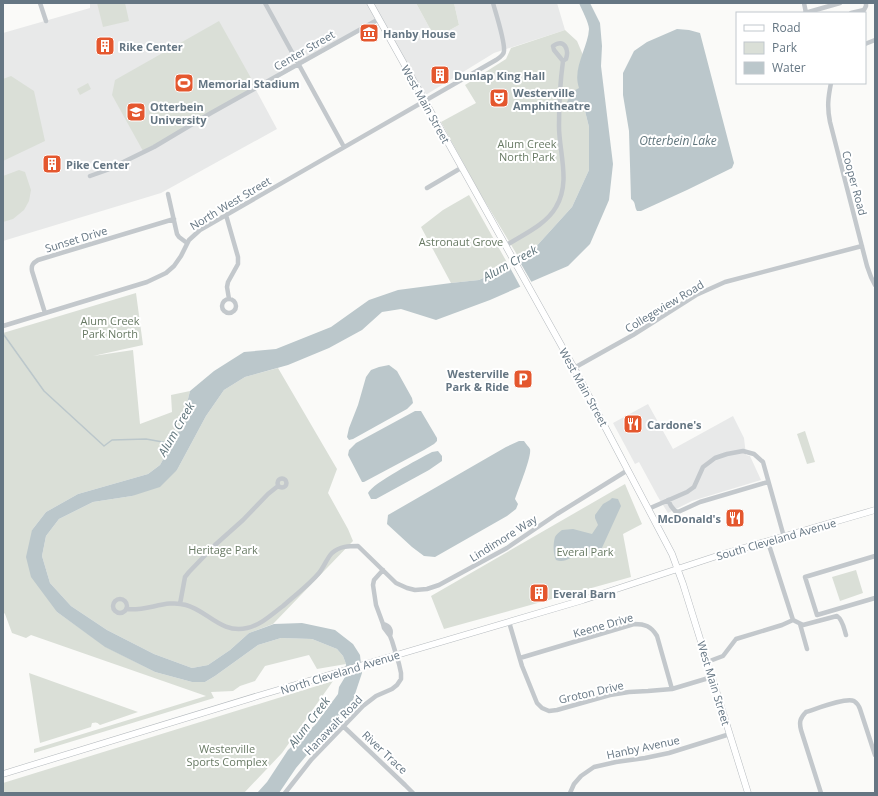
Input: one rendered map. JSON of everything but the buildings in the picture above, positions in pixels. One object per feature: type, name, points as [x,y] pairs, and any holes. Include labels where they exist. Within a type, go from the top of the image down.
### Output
[{"type":"main road","name":"West Main Street","points":[[370,3],[574,368],[672,554],[748,793]]},
{"type":"main road","name":"South Cleveland Avenue","points":[[678,569],[720,555],[875,510]]},
{"type":"main road","name":"North Cleveland Avenue","points":[[3,774],[261,695],[583,600],[678,569]]},
{"type":"street","points":[[40,3],[46,20]]},
{"type":"street","points":[[265,3],[344,147]]},
{"type":"street","name":"North West Street","points":[[3,326],[155,279],[166,273],[174,266],[187,243],[200,230],[496,60],[503,54],[504,51],[503,40],[493,3]]},
{"type":"street","points":[[808,12],[840,3]]},
{"type":"street","points":[[855,12],[864,10],[866,3]]},
{"type":"street","name":"Center Street","points":[[90,176],[107,170],[153,147],[378,19]]},
{"type":"street","points":[[505,246],[534,229],[549,216],[556,207],[562,193],[564,174],[559,128],[560,86],[563,61]]},
{"type":"street","name":"Cooper Road","points":[[832,84],[828,95],[830,122],[862,246],[871,277],[875,285]]},
{"type":"street","points":[[427,188],[461,168]]},
{"type":"street","points":[[168,194],[179,237],[187,243]]},
{"type":"street","points":[[226,215],[238,257],[238,264],[228,282],[227,287],[229,299]]},
{"type":"street","name":"Sunset Drive","points":[[45,313],[32,270],[34,262],[174,219]]},
{"type":"street","name":"Collegeview Road","points":[[574,368],[631,336],[696,295],[725,282],[862,246]]},
{"type":"street","points":[[648,509],[687,492],[694,487],[703,467],[715,458],[743,451],[754,454],[762,462],[784,537]]},
{"type":"street","name":"Lindimore Way","points":[[180,604],[190,606],[212,620],[229,628],[237,629],[254,626],[264,620],[310,582],[320,572],[332,553],[341,547],[348,546],[358,546],[396,583],[415,590],[427,589],[438,585],[507,548],[557,514],[628,470]]},
{"type":"street","points":[[668,500],[675,511],[678,512],[700,502],[768,482]]},
{"type":"street","points":[[126,609],[142,609],[165,604],[180,604],[185,577],[189,572],[215,545],[278,486]]},
{"type":"street","points":[[768,542],[792,620],[803,625],[837,616],[841,620],[846,635]]},
{"type":"street","points":[[875,556],[805,577],[817,615],[875,598]]},
{"type":"street","points":[[383,570],[374,580],[373,585],[376,605],[384,624],[384,628],[390,636],[397,655]]},
{"type":"street","points":[[707,662],[723,656],[736,639],[782,625],[792,620]]},
{"type":"street","name":"Groton Drive","points":[[509,622],[520,658],[537,703],[542,708],[549,711],[610,695],[672,689],[712,677]]},
{"type":"street","name":"Keene Drive","points":[[520,658],[634,624],[641,624],[654,631],[657,636],[672,689]]},
{"type":"street","points":[[800,624],[807,649]]},
{"type":"street","name":"Hanawalt Road","points":[[285,793],[311,760],[362,706],[392,689],[399,683],[401,673],[397,655]]},
{"type":"street","points":[[821,793],[801,730],[800,723],[806,712],[845,700],[855,702],[860,709],[875,755]]},
{"type":"street","name":"River Trace","points":[[343,726],[413,793]]},
{"type":"street","name":"Hanby Avenue","points":[[570,793],[574,784],[581,776],[594,767],[669,753],[730,734]]},
{"type":"shaded area","name":"Otterbein University","points":[[90,3],[416,3],[435,38],[459,25],[454,3],[557,3],[565,30],[494,53],[424,96],[381,20],[256,90],[277,129],[161,193],[3,241],[3,33],[90,8]]},
{"type":"shaded area","points":[[648,404],[673,449],[733,416],[744,438],[746,455],[750,456],[761,480],[692,501],[668,513],[639,462],[635,464],[613,423]]},
{"type":"green space","points":[[97,3],[125,3],[129,21],[103,27]]},
{"type":"green space","points":[[416,3],[454,3],[459,25],[435,38]]},
{"type":"green space","name":"Memorial Stadium","points":[[219,21],[256,87],[143,151],[112,95],[115,80]]},
{"type":"green space","name":"Alum Creek North Park","points":[[565,30],[577,41],[591,74],[571,105],[584,107],[589,127],[589,170],[572,207],[533,250],[519,258],[478,190],[441,122],[476,103],[465,85],[506,59],[511,48]]},
{"type":"green space","points":[[11,76],[34,91],[45,141],[3,161],[3,79]]},
{"type":"green space","points":[[88,83],[91,89],[80,95],[77,89]]},
{"type":"green space","points":[[19,170],[25,172],[31,190],[29,201],[24,210],[13,219],[3,222],[3,176]]},
{"type":"green space","name":"Astronaut Grove","points":[[469,195],[509,266],[479,280],[451,283],[421,227],[443,210]]},
{"type":"green space","name":"Alum Creek Park North","points":[[136,293],[143,345],[93,356],[133,350],[140,424],[172,412],[171,395],[190,391],[181,427],[160,465],[148,474],[78,494],[46,512],[32,530],[57,612],[106,647],[155,672],[192,682],[205,682],[258,645],[281,638],[312,639],[337,649],[343,656],[346,664],[317,669],[309,655],[265,666],[255,681],[240,686],[233,691],[211,692],[214,698],[34,753],[34,749],[206,696],[31,635],[26,638],[12,633],[3,612],[3,333]]},
{"type":"green space","name":"Heritage Park","points":[[278,368],[337,469],[328,493],[353,541],[273,624],[249,633],[230,650],[208,665],[192,668],[154,654],[107,630],[71,606],[50,583],[42,556],[46,536],[59,519],[93,502],[132,496],[177,470],[206,416],[224,390],[245,377]]},
{"type":"green space","points":[[805,431],[815,462],[807,464],[797,434]]},
{"type":"green space","name":"Everal Park","points":[[625,484],[642,524],[623,534],[631,577],[444,629],[431,596]]},
{"type":"green space","points":[[856,570],[863,593],[840,601],[832,577]]},
{"type":"green space","points":[[29,673],[138,712],[100,725],[96,722],[92,723],[91,727],[40,743]]},
{"type":"green space","name":"Westerville Sports Complex","points":[[333,681],[282,753],[244,793],[3,793],[3,783]]},
{"type":"water","points":[[579,3],[590,3],[600,23],[602,46],[601,66],[613,164],[609,200],[590,244],[568,266],[490,300],[436,320],[401,309],[382,312],[362,330],[329,348],[288,365],[245,377],[224,390],[206,416],[177,470],[160,487],[132,496],[93,502],[59,519],[46,536],[42,556],[50,583],[71,606],[107,630],[154,654],[192,668],[208,665],[230,650],[249,633],[274,624],[302,623],[335,630],[353,644],[360,655],[362,673],[353,700],[296,768],[279,793],[257,793],[267,782],[288,750],[315,725],[338,694],[339,687],[345,677],[346,664],[343,656],[337,649],[312,639],[281,638],[258,645],[205,682],[192,682],[155,672],[105,647],[57,612],[31,577],[26,557],[32,530],[46,512],[78,494],[148,474],[160,465],[181,427],[190,391],[214,371],[244,352],[276,349],[331,327],[369,300],[398,290],[479,280],[509,266],[533,250],[572,207],[589,170],[589,127],[584,107],[571,105],[567,102],[572,92],[579,88],[577,73],[589,29],[587,20]]},
{"type":"water","name":"Otterbein Lake","points":[[677,29],[700,33],[734,163],[732,168],[641,211],[637,211],[634,201],[631,199],[629,131],[623,95],[623,73],[634,51],[647,42]]},
{"type":"water","points":[[389,365],[397,371],[412,398],[413,403],[407,409],[349,440],[347,437],[349,428],[358,405],[366,377],[371,370]]},
{"type":"water","points":[[415,411],[421,411],[437,438],[437,441],[424,450],[362,482],[348,455],[349,450],[356,443]]},
{"type":"water","points":[[519,441],[524,441],[530,449],[530,453],[515,499],[518,504],[516,509],[507,516],[435,557],[424,556],[387,524],[388,515]]},
{"type":"water","points":[[438,451],[442,456],[442,461],[429,470],[376,499],[371,499],[368,493],[378,483],[432,452]]},
{"type":"water","points":[[612,498],[618,499],[621,506],[601,550],[592,554],[580,554],[562,561],[556,560],[554,555],[554,546],[555,537],[557,534],[562,530],[573,529],[592,534],[598,525],[595,515],[603,504]]},
{"type":"pier","points":[[517,257],[532,283],[521,288],[508,264]]},
{"type":"waterway","name":"Alum Creek","points":[[4,335],[44,391],[104,446],[112,440],[146,439],[174,444]]},
{"type":"place","name":"Hanby House","points":[[369,33]]},
{"type":"place","name":"Rike Center","points":[[105,46]]},
{"type":"place","name":"Dunlap King Hall","points":[[440,75]]},
{"type":"place","name":"Memorial Stadium","points":[[184,83]]},
{"type":"place","name":"Westerville Amphitheatre","points":[[499,98]]},
{"type":"place","name":"Otterbein University","points":[[136,112]]},
{"type":"place","name":"Pike Center","points":[[52,164]]},
{"type":"place","name":"Westerville Park & Ride","points":[[523,379]]},
{"type":"place","name":"Cardone's","points":[[633,424]]},
{"type":"place","name":"McDonald's","points":[[735,518]]},
{"type":"place","name":"Everal Barn","points":[[539,593]]}]
